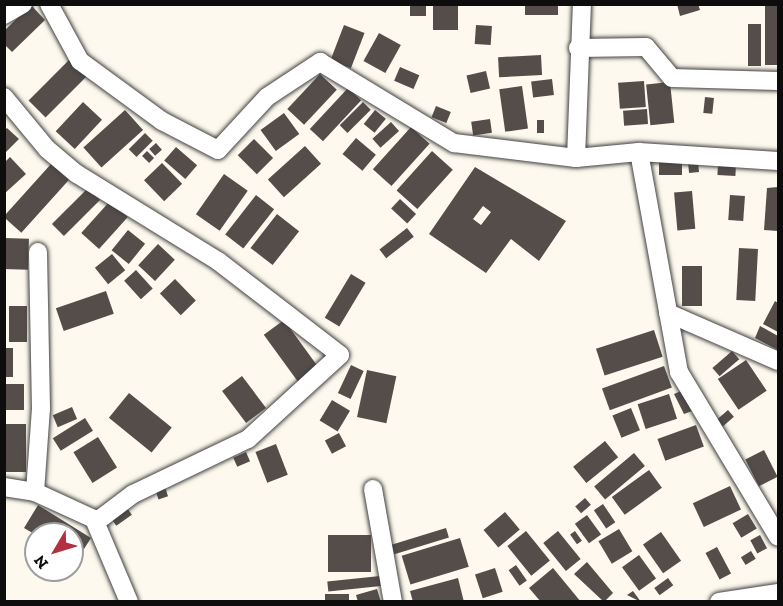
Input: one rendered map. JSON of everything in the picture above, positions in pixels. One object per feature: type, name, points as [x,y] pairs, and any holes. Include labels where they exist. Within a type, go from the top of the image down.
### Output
[{"type":"street","points":[[4,15],[22,4]]},
{"type":"street","points":[[49,4],[80,61],[162,121],[218,150],[267,97],[320,62],[454,143],[576,158],[639,152],[778,161]]},
{"type":"street","points":[[576,158],[578,48],[582,4]]},
{"type":"street","points":[[578,48],[646,47],[672,78],[778,81]]},
{"type":"street","points":[[4,96],[47,148],[77,174],[218,261],[340,355],[248,439],[133,495],[96,522]]},
{"type":"street","points":[[639,152],[679,372],[778,537]]},
{"type":"street","points":[[35,492],[41,409],[38,252]]},
{"type":"street","points":[[668,313],[778,361]]},
{"type":"street","points":[[4,487],[35,492],[96,522],[129,602]]},
{"type":"street","points":[[373,489],[393,602]]},
{"type":"street","points":[[719,602],[778,593]]},
{"type":"building","points":[[410,4],[426,4],[426,16],[410,16]]},
{"type":"building","points":[[433,4],[458,4],[458,30],[433,30]]},
{"type":"building","points":[[525,4],[558,4],[558,15],[525,15]]},
{"type":"building","points":[[677,4],[698,4],[700,10],[680,16]]},
{"type":"building","points":[[765,4],[778,4],[778,65],[765,65]]},
{"type":"building","points":[[31,5],[45,20],[12,52],[4,44],[4,31]]},
{"type":"building","points":[[748,24],[761,24],[761,66],[748,66]]},
{"type":"building","points":[[344,25],[365,33],[351,68],[330,60]]},
{"type":"building","points":[[476,25],[492,26],[491,45],[475,44]]},
{"type":"building","points":[[379,33],[401,45],[385,73],[363,61]]},
{"type":"building","points":[[541,55],[542,75],[499,77],[498,57]]},
{"type":"building","points":[[71,58],[88,75],[46,117],[29,100]]},
{"type":"building","points":[[400,67],[419,75],[413,89],[394,81]]},
{"type":"building","points":[[486,71],[490,89],[471,93],[467,75]]},
{"type":"building","points":[[320,74],[337,90],[304,125],[287,109]]},
{"type":"building","points":[[552,79],[554,95],[533,97],[531,82]]},
{"type":"building","points":[[644,81],[646,107],[620,109],[618,83]]},
{"type":"building","points":[[670,82],[674,123],[650,125],[646,85]]},
{"type":"building","points":[[522,86],[528,129],[505,132],[499,89]]},
{"type":"building","points":[[348,88],[361,100],[323,141],[310,129]]},
{"type":"building","points":[[705,97],[714,98],[712,114],[703,113]]},
{"type":"building","points":[[83,102],[102,120],[75,149],[56,131]]},
{"type":"building","points":[[363,102],[371,110],[347,133],[340,125]]},
{"type":"building","points":[[436,106],[451,112],[446,123],[432,117]]},
{"type":"building","points":[[647,109],[648,124],[624,126],[623,111]]},
{"type":"building","points":[[125,110],[143,130],[101,168],[83,147]]},
{"type":"building","points":[[375,110],[386,119],[375,133],[364,124]]},
{"type":"building","points":[[284,113],[299,134],[276,151],[261,130]]},
{"type":"building","points":[[490,119],[492,133],[473,136],[471,122]]},
{"type":"building","points":[[537,120],[544,120],[544,133],[537,133]]},
{"type":"building","points":[[391,122],[399,131],[380,148],[372,139]]},
{"type":"building","points":[[411,127],[430,144],[391,186],[373,169]]},
{"type":"building","points":[[7,128],[19,139],[4,154],[4,131]]},
{"type":"building","points":[[145,133],[153,141],[137,157],[129,149]]},
{"type":"building","points":[[356,138],[376,155],[362,171],[343,154]]},
{"type":"building","points":[[254,139],[273,158],[257,174],[238,155]]},
{"type":"building","points":[[156,143],[162,150],[155,156],[149,149]]},
{"type":"building","points":[[305,146],[321,164],[284,197],[268,179]]},
{"type":"building","points":[[176,147],[197,165],[185,179],[164,161]]},
{"type":"building","points":[[147,151],[154,158],[149,163],[142,156]]},
{"type":"building","points":[[432,151],[453,170],[417,209],[397,190]]},
{"type":"building","points":[[10,157],[26,174],[4,194],[4,163]]},
{"type":"building","points":[[659,162],[682,162],[682,175],[659,175]]},
{"type":"building","points":[[698,162],[699,172],[689,173],[688,163]]},
{"type":"building","points":[[162,163],[182,184],[164,201],[144,180]]},
{"type":"building","points":[[51,164],[69,180],[21,233],[4,216]]},
{"type":"building","points":[[718,164],[736,165],[735,176],[717,175]]},
{"type":"building","points":[[475,167],[566,221],[539,261],[511,239],[486,273],[429,234]],"holes":[[[483,206],[491,212],[481,225],[473,219]]]},
{"type":"building","points":[[224,174],[248,191],[220,231],[196,214]]},
{"type":"building","points":[[778,187],[778,231],[764,230],[767,188]]},
{"type":"building","points":[[88,188],[100,200],[64,236],[52,224]]},
{"type":"building","points":[[692,191],[695,229],[677,230],[674,193]]},
{"type":"building","points":[[256,195],[274,209],[243,249],[225,234]]},
{"type":"building","points":[[730,195],[745,196],[743,221],[728,220]]},
{"type":"building","points":[[400,199],[416,214],[407,224],[391,209]]},
{"type":"building","points":[[110,201],[128,217],[99,249],[81,233]]},
{"type":"building","points":[[277,214],[299,231],[273,265],[251,248]]},
{"type":"building","points":[[407,228],[414,237],[386,258],[379,250]]},
{"type":"building","points":[[128,230],[145,244],[129,264],[112,250]]},
{"type":"building","points":[[4,238],[29,239],[28,270],[4,269]]},
{"type":"building","points":[[158,244],[175,260],[155,281],[138,265]]},
{"type":"building","points":[[739,248],[758,249],[755,301],[736,300]]},
{"type":"building","points":[[112,254],[125,270],[108,284],[95,268]]},
{"type":"building","points":[[682,266],[702,266],[702,306],[682,306]]},
{"type":"building","points":[[136,270],[153,289],[141,299],[124,281]]},
{"type":"building","points":[[351,274],[366,283],[339,326],[325,318]]},
{"type":"building","points":[[175,279],[196,301],[181,315],[160,294]]},
{"type":"building","points":[[106,291],[114,314],[64,331],[56,308]]},
{"type":"building","points":[[775,301],[778,303],[778,332],[763,324]]},
{"type":"building","points":[[9,306],[27,306],[27,342],[9,342]]},
{"type":"building","points":[[284,320],[320,369],[300,384],[264,335]]},
{"type":"building","points":[[760,326],[778,336],[778,350],[755,338]]},
{"type":"building","points":[[654,330],[663,357],[605,375],[596,349]]},
{"type":"building","points":[[4,348],[13,348],[13,377],[4,377]]},
{"type":"building","points":[[732,351],[739,359],[720,376],[712,368]]},
{"type":"building","points":[[746,360],[767,391],[739,410],[718,379]]},
{"type":"building","points":[[351,365],[364,371],[351,399],[338,393]]},
{"type":"building","points":[[664,366],[672,388],[610,410],[602,389]]},
{"type":"building","points":[[367,370],[396,376],[386,423],[357,417]]},
{"type":"building","points":[[242,376],[266,408],[246,423],[222,391]]},
{"type":"building","points":[[4,384],[24,384],[24,410],[4,410]]},
{"type":"building","points":[[681,391],[692,411],[684,414],[674,394]]},
{"type":"building","points":[[129,393],[172,428],[152,452],[109,418]]},
{"type":"building","points":[[669,394],[677,419],[646,429],[638,404]]},
{"type":"building","points":[[332,400],[350,411],[338,431],[320,421]]},
{"type":"building","points":[[72,407],[77,419],[58,427],[53,415]]},
{"type":"building","points":[[631,408],[640,430],[621,438],[612,415]]},
{"type":"building","points":[[728,410],[734,417],[723,427],[717,420]]},
{"type":"building","points":[[85,418],[93,431],[61,451],[53,438]]},
{"type":"building","points":[[4,424],[26,424],[26,472],[4,472]]},
{"type":"building","points":[[696,425],[704,447],[665,461],[657,439]]},
{"type":"building","points":[[339,433],[346,446],[332,454],[325,441]]},
{"type":"building","points":[[98,437],[117,468],[92,483],[73,452]]},
{"type":"building","points":[[605,441],[618,457],[586,483],[573,467]]},
{"type":"building","points":[[276,444],[288,475],[267,483],[255,452]]},
{"type":"building","points":[[764,450],[778,477],[759,486],[745,460]]},
{"type":"building","points":[[246,452],[250,461],[237,467],[233,458]]},
{"type":"building","points":[[634,453],[645,466],[605,499],[594,486]]},
{"type":"building","points":[[649,470],[662,488],[625,515],[612,497]]},
{"type":"building","points":[[164,484],[168,496],[159,499],[154,487]]},
{"type":"building","points":[[730,486],[741,510],[704,527],[693,503]]},
{"type":"building","points":[[585,498],[591,505],[581,513],[575,507]]},
{"type":"building","points":[[603,504],[615,522],[606,528],[594,510]]},
{"type":"building","points":[[38,505],[65,522],[28,522]]},
{"type":"building","points":[[125,505],[132,515],[116,526],[109,516]]},
{"type":"building","points":[[505,512],[520,530],[498,548],[484,530]]},
{"type":"building","points":[[748,514],[757,529],[741,538],[733,523]]},
{"type":"building","points":[[587,515],[601,534],[589,543],[575,524]]},
{"type":"building","points":[[446,528],[449,538],[394,554],[391,545]]},
{"type":"building","points":[[619,529],[632,551],[612,564],[598,541]]},
{"type":"building","points":[[526,531],[550,561],[531,576],[507,546]]},
{"type":"building","points":[[558,531],[581,559],[566,571],[543,543]]},
{"type":"building","points":[[575,531],[582,541],[577,544],[570,534]]},
{"type":"building","points":[[661,532],[681,561],[663,573],[643,545]]},
{"type":"building","points":[[84,534],[91,538],[84,549]]},
{"type":"building","points":[[328,535],[371,535],[371,572],[328,572]]},
{"type":"building","points":[[760,535],[767,548],[757,553],[750,540]]},
{"type":"building","points":[[460,538],[469,567],[410,585],[402,556]]},
{"type":"building","points":[[717,547],[731,573],[720,580],[706,553]]},
{"type":"building","points":[[751,551],[756,559],[746,565],[741,557]]},
{"type":"building","points":[[639,555],[656,578],[639,591],[622,567]]},
{"type":"building","points":[[587,562],[613,593],[604,602],[574,574]]},
{"type":"building","points":[[516,565],[527,581],[520,586],[509,570]]},
{"type":"building","points":[[495,568],[503,592],[483,598],[475,574]]},
{"type":"building","points":[[553,568],[581,602],[541,602],[529,588]]},
{"type":"building","points":[[380,576],[381,586],[328,591],[327,582]]},
{"type":"building","points":[[458,578],[464,602],[413,602],[410,591]]},
{"type":"building","points":[[668,578],[673,585],[660,595],[654,588]]},
{"type":"building","points":[[377,589],[381,602],[358,602],[356,595]]},
{"type":"building","points":[[633,591],[641,602],[627,595]]},
{"type":"building","points":[[325,594],[349,594],[349,602],[325,602]]}]
